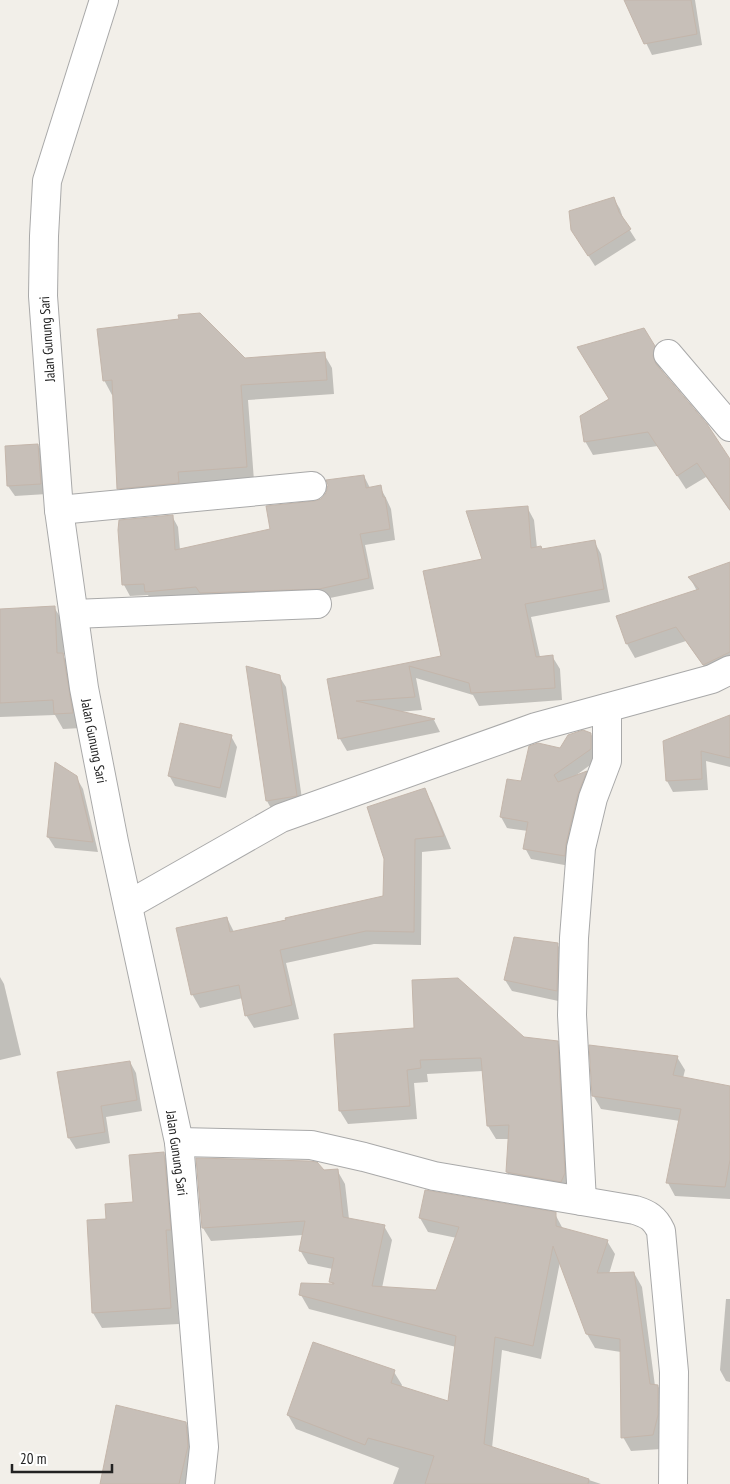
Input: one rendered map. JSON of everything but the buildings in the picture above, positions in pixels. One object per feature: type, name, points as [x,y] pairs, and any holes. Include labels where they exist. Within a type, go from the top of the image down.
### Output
[{"type":"street","name":"Jalan Gunung Sari","points":[[104,0],[47,181],[43,296],[60,510],[84,688],[179,1142],[204,1447],[200,1484]]},
{"type":"street","points":[[668,354],[730,427]]},
{"type":"street","points":[[60,510],[312,486]]},
{"type":"street","points":[[74,614],[317,604]]},
{"type":"street","points":[[128,905],[281,818],[536,727],[712,679],[730,670]]},
{"type":"street","points":[[582,1201],[572,1015],[574,938],[581,848],[593,798],[608,761],[607,708]]},
{"type":"street","points":[[179,1142],[311,1146],[364,1157],[434,1176],[635,1210],[656,1220],[661,1231],[674,1372],[673,1484]]}]
